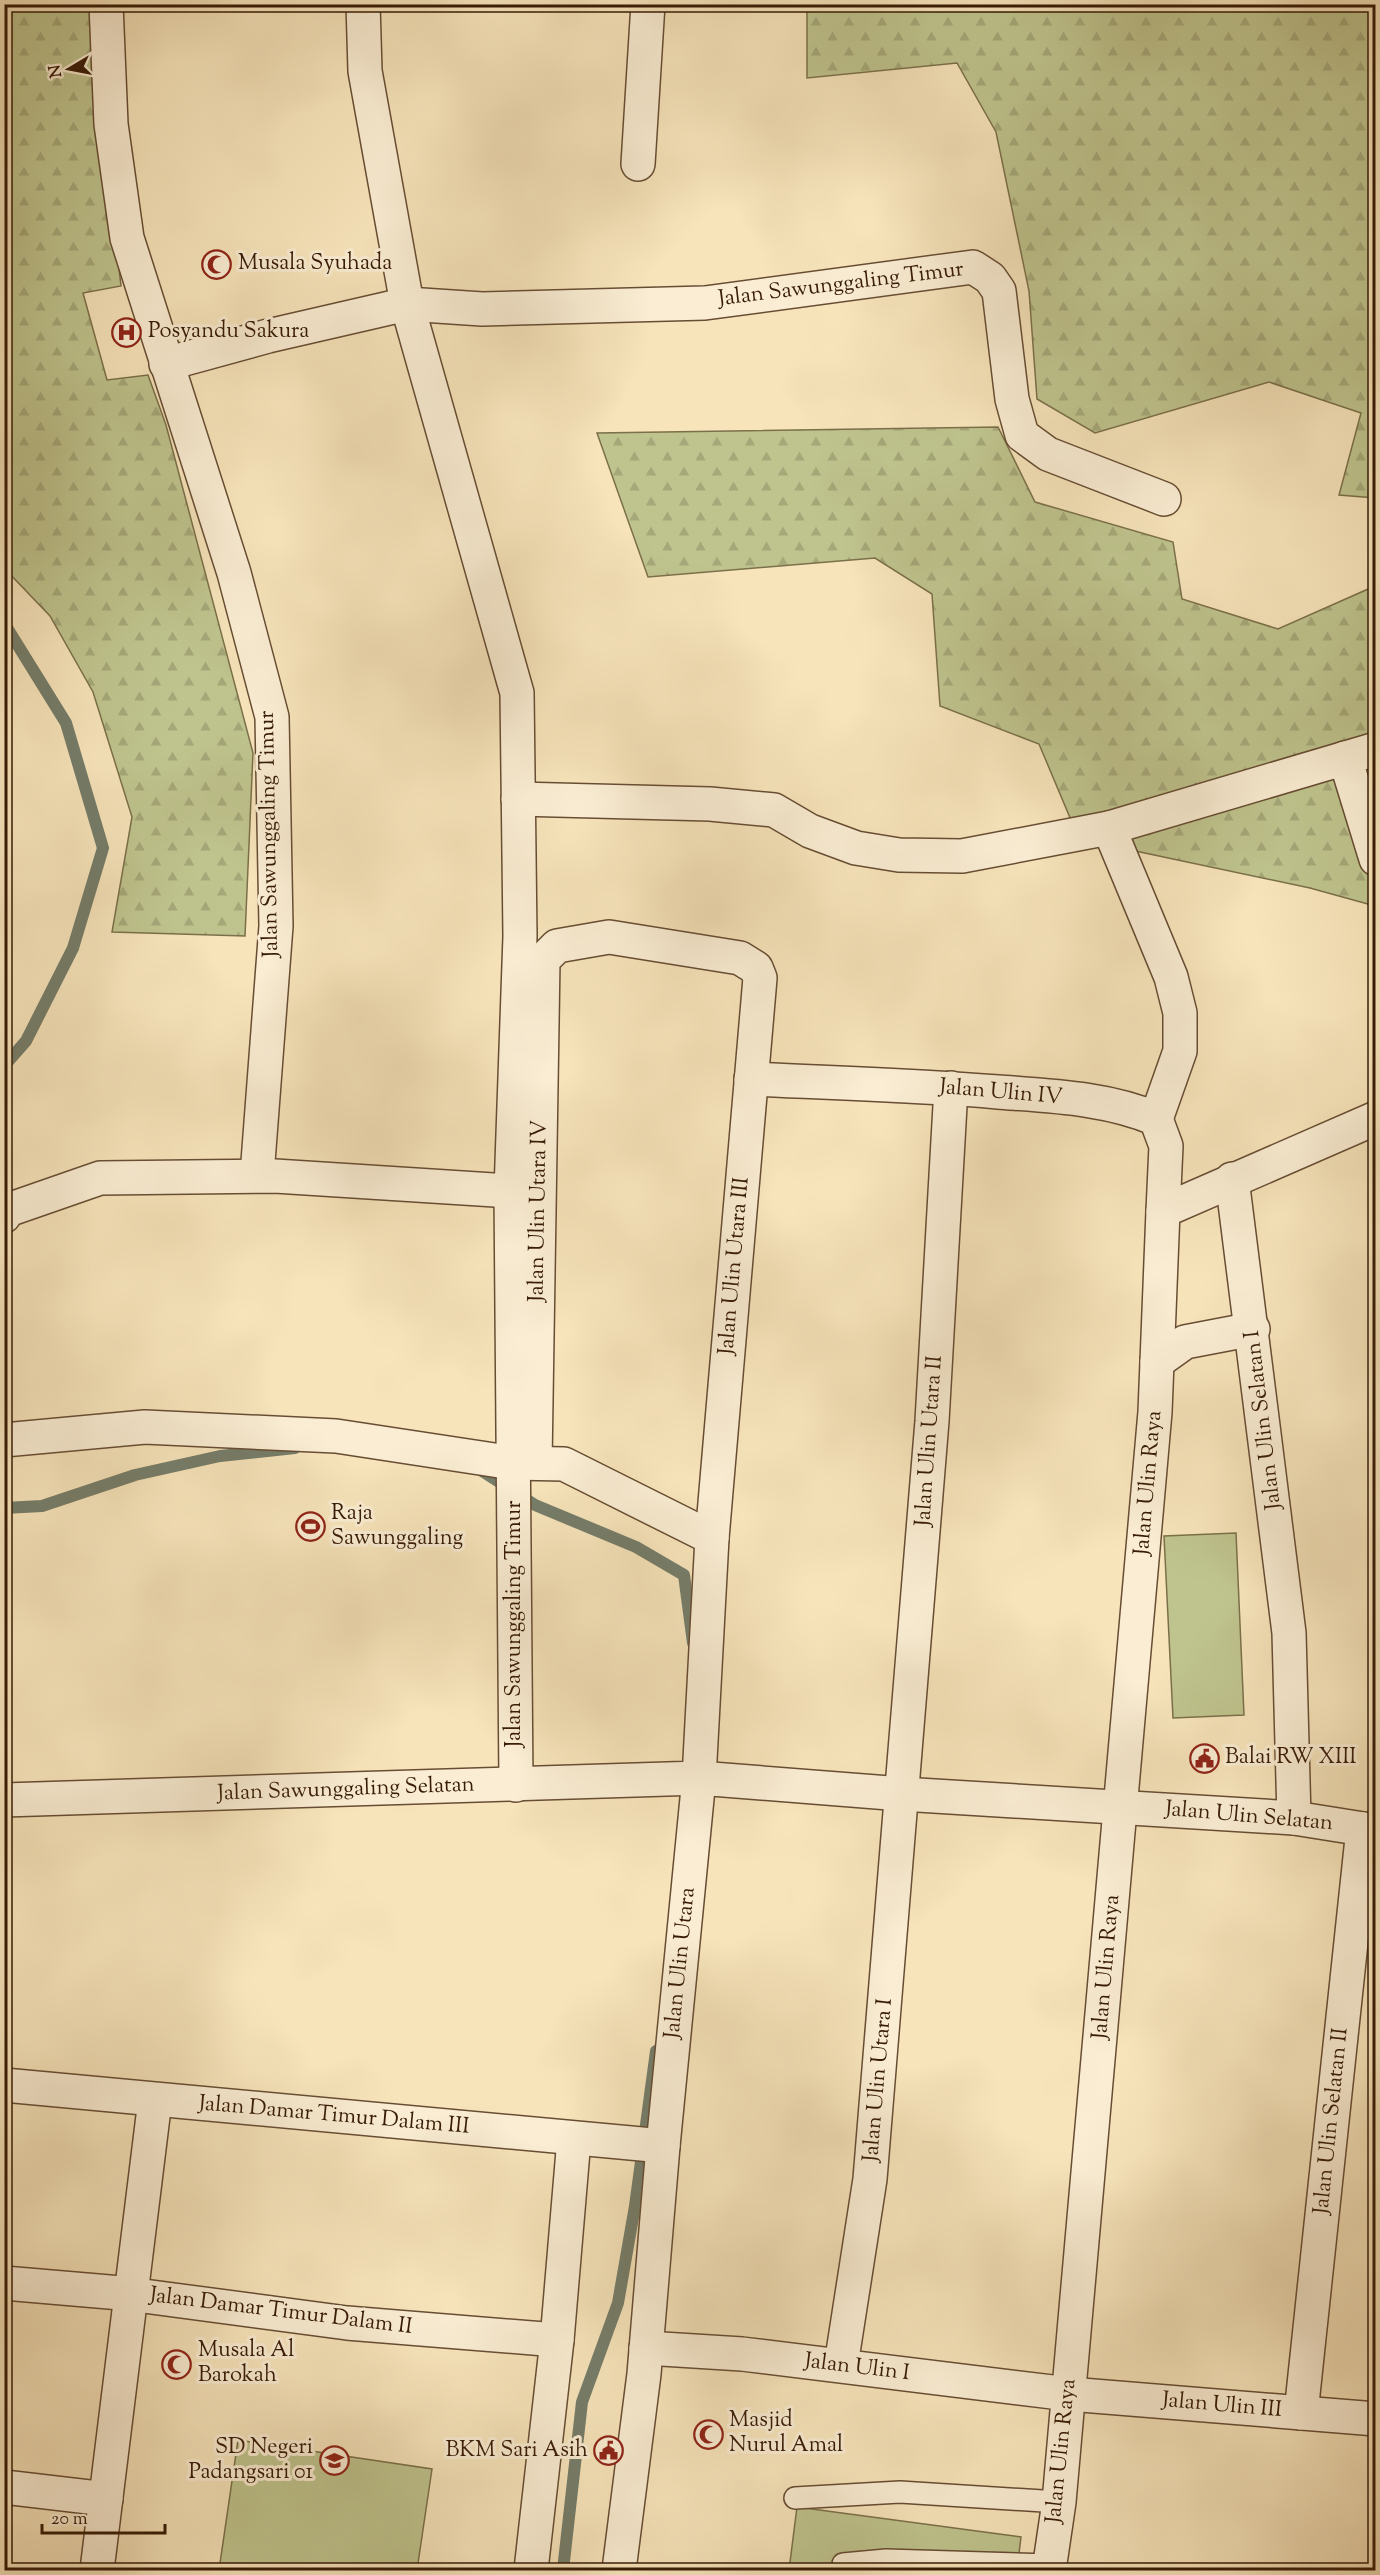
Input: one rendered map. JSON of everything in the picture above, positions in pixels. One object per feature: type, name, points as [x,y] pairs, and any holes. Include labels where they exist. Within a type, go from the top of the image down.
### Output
[{"type":"street","name":"Jalan Sawunggaling Timur","points":[[106,4],[111,124],[127,238],[234,573],[272,717],[276,926],[256,1175]]},
{"type":"street","name":"Jalan Sawunggaling Timur","points":[[363,4],[365,70],[407,304],[517,693],[520,936],[528,1095],[511,1191],[519,1477],[516,1785]]},
{"type":"street","points":[[638,164],[648,4]]},
{"type":"street","name":"Jalan Sawunggaling Timur","points":[[166,364],[268,336],[407,304],[482,309],[705,303],[973,267],[990,278],[999,291],[1012,399],[1022,435],[1048,454],[1164,498]]},
{"type":"street","points":[[518,799],[710,804],[774,810],[792,818],[810,831],[856,848],[899,855],[962,855],[1109,828],[1376,749]]},
{"type":"street","points":[[1345,758],[1376,859]]},
{"type":"street","points":[[1109,828],[1171,977],[1180,1013],[1180,1051],[1156,1119],[1166,1146],[1163,1211],[1376,1118]]},
{"type":"street","name":"Jalan Ulin Utara III","points":[[543,960],[557,946],[609,937],[740,958],[756,968],[760,978],[712,1538],[688,1778]]},
{"type":"street","name":"Jalan Ulin Utara IV","points":[[519,1477],[528,1095],[543,960]]},
{"type":"street","name":"Jalan Ulin IV","points":[[751,1078],[951,1088],[1055,1096],[1136,1110],[1156,1119]]},
{"type":"street","name":"Jalan Ulin Utara II","points":[[902,1794],[932,1421],[951,1088]]},
{"type":"street","points":[[4,1216],[8,1210],[100,1178],[256,1175],[511,1191]]},
{"type":"street","name":"Jalan Ulin Selatan I","points":[[1232,1179],[1290,1633],[1294,1818]]},
{"type":"street","name":"Jalan Ulin Raya","points":[[1049,2568],[1059,2502],[1154,1435],[1163,1211]]},
{"type":"street","points":[[1157,1362],[1185,1341],[1252,1329]]},
{"type":"street","points":[[4,1440],[145,1427],[336,1436],[519,1477],[564,1464],[712,1538]]},
{"type":"street","points":[[688,1778],[1122,1807]]},
{"type":"street","name":"Jalan Sawunggaling Selatan","points":[[4,1800],[688,1778]]},
{"type":"street","name":"Jalan Ulin Utara","points":[[619,2571],[646,2348],[649,2145],[688,1778]]},
{"type":"street","name":"Jalan Ulin Utara I","points":[[841,2365],[870,2179],[902,1794]]},
{"type":"street","name":"Jalan Ulin Selatan","points":[[1122,1807],[1294,1818],[1369,1830]]},
{"type":"street","name":"Jalan Ulin Selatan II","points":[[1302,2413],[1369,1830]]},
{"type":"street","name":"Jalan Damar Timur Dalam III","points":[[4,2085],[649,2145]]},
{"type":"street","points":[[97,2571],[154,2100]]},
{"type":"street","points":[[531,2571],[557,2340],[574,2139]]},
{"type":"street","name":"Jalan Damar Timur Dalam II","points":[[4,2283],[130,2295],[347,2324],[557,2340]]},
{"type":"street","name":"Jalan Ulin I","points":[[646,2348],[742,2354],[1069,2394]]},
{"type":"street","name":"Jalan Ulin III","points":[[1069,2394],[1376,2420]]},
{"type":"street","points":[[4,2487],[106,2499]]},
{"type":"lane","points":[[795,2498],[900,2492],[1059,2502]]},
{"type":"lane","points":[[843,2564],[886,2560],[1049,2568]]},
{"type":"green space","points":[[5,5],[89,5],[121,286],[83,293],[107,380],[148,375],[166,425],[253,753],[245,936],[112,932],[132,817],[93,692],[50,616],[5,569]]},
{"type":"green space","points":[[807,5],[1375,5],[1375,498],[1339,495],[1361,413],[1269,382],[1095,433],[1037,399],[1029,291],[996,132],[957,63],[807,78]]},
{"type":"green space","points":[[998,427],[1035,502],[1173,542],[1182,599],[1278,629],[1375,586],[1375,906],[1310,888],[1079,839],[1039,744],[940,706],[932,594],[875,558],[648,577],[597,433]]},
{"type":"green space","points":[[1236,1533],[1244,1715],[1173,1718],[1164,1536]]},
{"type":"green space","points":[[238,2440],[432,2469],[417,2570],[219,2570]]},
{"type":"green space","points":[[797,2507],[1021,2537],[1017,2570],[789,2570]]},
{"type":"waterway","points":[[4,623],[66,723],[103,848],[73,948],[26,1041],[4,1066]]},
{"type":"waterway","points":[[4,1508],[42,1506],[135,1475],[220,1456],[295,1448]]},
{"type":"waterway","points":[[482,1471],[535,1505],[636,1547],[684,1575],[693,1643]]},
{"type":"waterway","points":[[563,2570],[582,2402],[618,2303],[635,2206],[656,2051]]},
{"type":"place","name":"Musala Syuhada","points":[[217,264]]},
{"type":"place","name":"Posyandu Sakura","points":[[127,332]]},
{"type":"place","name":"Raja Sawunggaling","points":[[310,1527]]},
{"type":"place","name":"Balai RW XIII","points":[[1204,1758]]},
{"type":"place","name":"Musala Al Barokah","points":[[177,2364]]},
{"type":"place","name":"Masjid Nurul Amal","points":[[708,2434]]},
{"type":"place","name":"BKM Sari Asih","points":[[609,2451]]},
{"type":"place","name":"SD Negeri Padangsari 01","points":[[334,2461]]}]
